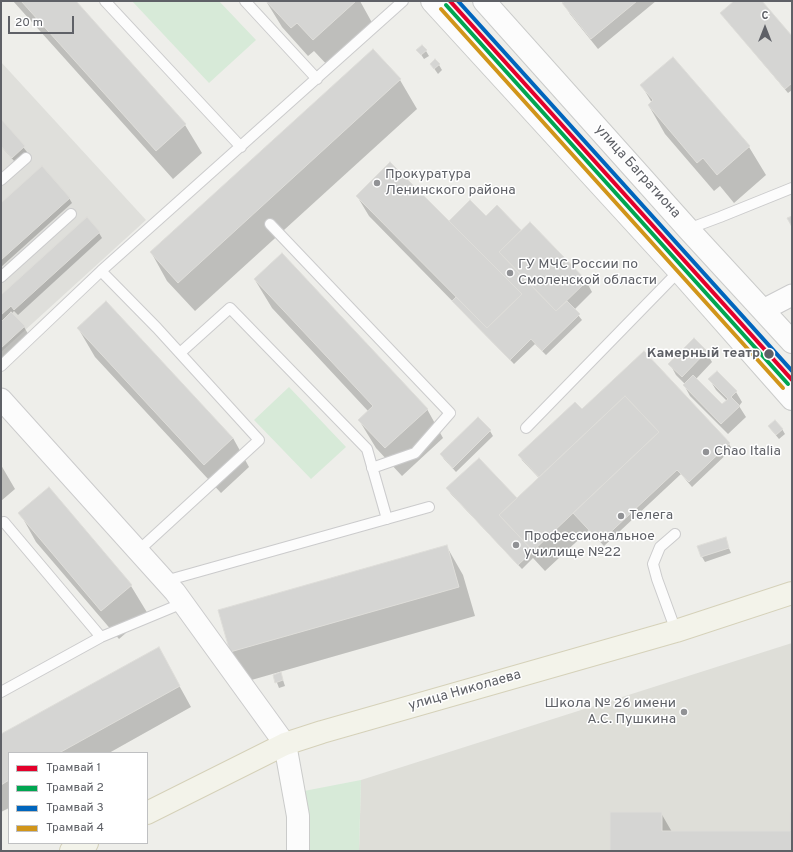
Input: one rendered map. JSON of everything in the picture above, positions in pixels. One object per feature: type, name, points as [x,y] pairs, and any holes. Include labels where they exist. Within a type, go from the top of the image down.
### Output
[{"type":"main road","points":[[432,1],[679,271],[792,399]]},
{"type":"main road","name":"улица Багратиона","points":[[484,1],[688,229],[792,342]]},
{"type":"main road","name":"улица Николаева","points":[[148,812],[285,744],[322,732],[676,631],[792,593]]},
{"type":"main road","points":[[285,744],[298,816],[298,851]]},
{"type":"main road","points":[[71,851],[85,844]]},
{"type":"street","points":[[762,310],[792,295]]},
{"type":"street","points":[[1,399],[165,581],[183,603],[285,744]]},
{"type":"lane","points":[[105,1],[241,147]]},
{"type":"lane","points":[[245,1],[317,79]]},
{"type":"lane","points":[[1,366],[101,271],[403,1]]},
{"type":"lane","points":[[2,176],[26,158]]},
{"type":"lane","points":[[688,229],[792,188]]},
{"type":"lane","points":[[1,277],[71,214]]},
{"type":"lane","points":[[270,224],[450,413],[415,453],[372,468]]},
{"type":"lane","points":[[101,271],[180,353],[259,440],[138,551]]},
{"type":"lane","points":[[526,428],[679,271]]},
{"type":"lane","points":[[180,353],[230,308],[367,449],[387,520]]},
{"type":"lane","points":[[165,581],[430,507]]},
{"type":"lane","points":[[4,522],[101,637]]},
{"type":"lane","points":[[675,534],[660,547],[654,564],[657,579],[676,631]]},
{"type":"lane","points":[[1,692],[101,637],[183,603]]},
{"type":"shaded area","points":[[1,62],[146,220],[1,352]]},
{"type":"shaded area","name":"Школа № 26 имени А.С. Пушкина","points":[[792,643],[792,851],[359,851],[361,780]]},
{"type":"green space","points":[[132,1],[219,1],[256,40],[209,83]]},
{"type":"green space","points":[[289,387],[346,447],[311,479],[254,420]]},
{"type":"green space","points":[[361,780],[359,851],[305,851],[304,791]]},
{"type":"building","points":[[21,1],[76,1],[186,124],[156,151]]},
{"type":"building","points":[[266,1],[356,1],[313,40],[297,23],[291,28]]},
{"type":"building","points":[[565,1],[637,1],[591,39],[562,3]]},
{"type":"building","points":[[734,1],[762,1],[792,36],[792,83],[785,89],[720,13]]},
{"type":"building","points":[[422,45],[427,50],[421,55],[416,50]]},
{"type":"building","points":[[373,49],[401,79],[178,283],[150,252]]},
{"type":"building","points":[[673,57],[750,146],[717,175],[703,158],[697,163],[648,105],[653,100],[640,85]]},
{"type":"building","points":[[435,59],[440,64],[434,69],[430,64]]},
{"type":"building","points":[[1,119],[25,146],[12,158],[1,146]]},
{"type":"building","points":[[390,162],[522,294],[487,328],[356,196]]},
{"type":"building","points":[[42,166],[70,198],[1,260],[1,203]]},
{"type":"building","name":"ГУ МЧС России по Смоленской области","points":[[470,200],[486,216],[497,205],[521,230],[499,252],[556,311],[567,301],[580,314],[542,351],[531,339],[510,360],[452,301],[456,297],[487,328],[522,294],[449,221]]},
{"type":"building","points":[[792,216],[792,227],[787,218]]},
{"type":"building","points":[[87,217],[100,232],[14,310],[11,306],[1,315],[1,295]]},
{"type":"building","points":[[530,222],[587,281],[556,311],[499,252]]},
{"type":"building","points":[[282,253],[428,409],[385,448],[358,420],[373,406],[254,279]]},
{"type":"building","points":[[106,301],[233,438],[204,465],[77,328]]},
{"type":"building","points":[[11,312],[25,326],[1,348],[1,322]]},
{"type":"building","points":[[694,338],[707,351],[682,377],[668,364]]},
{"type":"building","points":[[644,351],[730,443],[689,482],[677,470],[600,542],[573,513],[659,432],[625,396],[539,477],[518,455],[575,402],[582,409]]},
{"type":"building","points":[[717,371],[737,391],[731,397],[740,406],[721,424],[683,385],[693,375],[722,404],[728,399],[708,379]]},
{"type":"building","points":[[625,396],[659,432],[533,551],[499,515]]},
{"type":"building","points":[[478,417],[491,430],[453,468],[440,454]]},
{"type":"building","points":[[775,420],[783,429],[776,435],[768,426]]},
{"type":"building","points":[[479,458],[517,498],[499,515],[533,551],[518,565],[446,488]]},
{"type":"building","points":[[49,487],[132,585],[101,611],[18,513]]},
{"type":"building","points":[[726,537],[729,548],[701,557],[697,546]]},
{"type":"building","points":[[447,545],[459,587],[230,652],[218,610]]},
{"type":"building","points":[[159,647],[180,686],[61,752],[8,752],[8,781],[1,785],[1,734]]},
{"type":"building","points":[[281,672],[283,680],[275,683],[273,675]]},
{"type":"building","points":[[610,812],[662,812],[662,831],[790,831],[790,812],[792,812],[792,851],[610,851]]},
{"type":"tram line","name":"1","points":[[450,1],[792,380]]},
{"type":"tram line","name":"3","points":[[458,1],[792,371]]},
{"type":"tram line","name":"2","points":[[446,5],[788,384]]},
{"type":"tram line","name":"4","points":[[441,9],[783,388]]},
{"type":"place","name":"Прокуратура Ленинского района","points":[[377,183]]},
{"type":"place","name":"ГУ МЧС России по Смоленской области","points":[[510,273]]},
{"type":"place","name":"Камерный театр","points":[[769,354]]},
{"type":"place","name":"Chao Italia","points":[[706,452]]},
{"type":"place","name":"Телега","points":[[621,516]]},
{"type":"place","name":"Профессиональное училище №22","points":[[516,545]]},
{"type":"place","name":"Школа № 26 имени А.С. Пушкина","points":[[684,712]]}]
